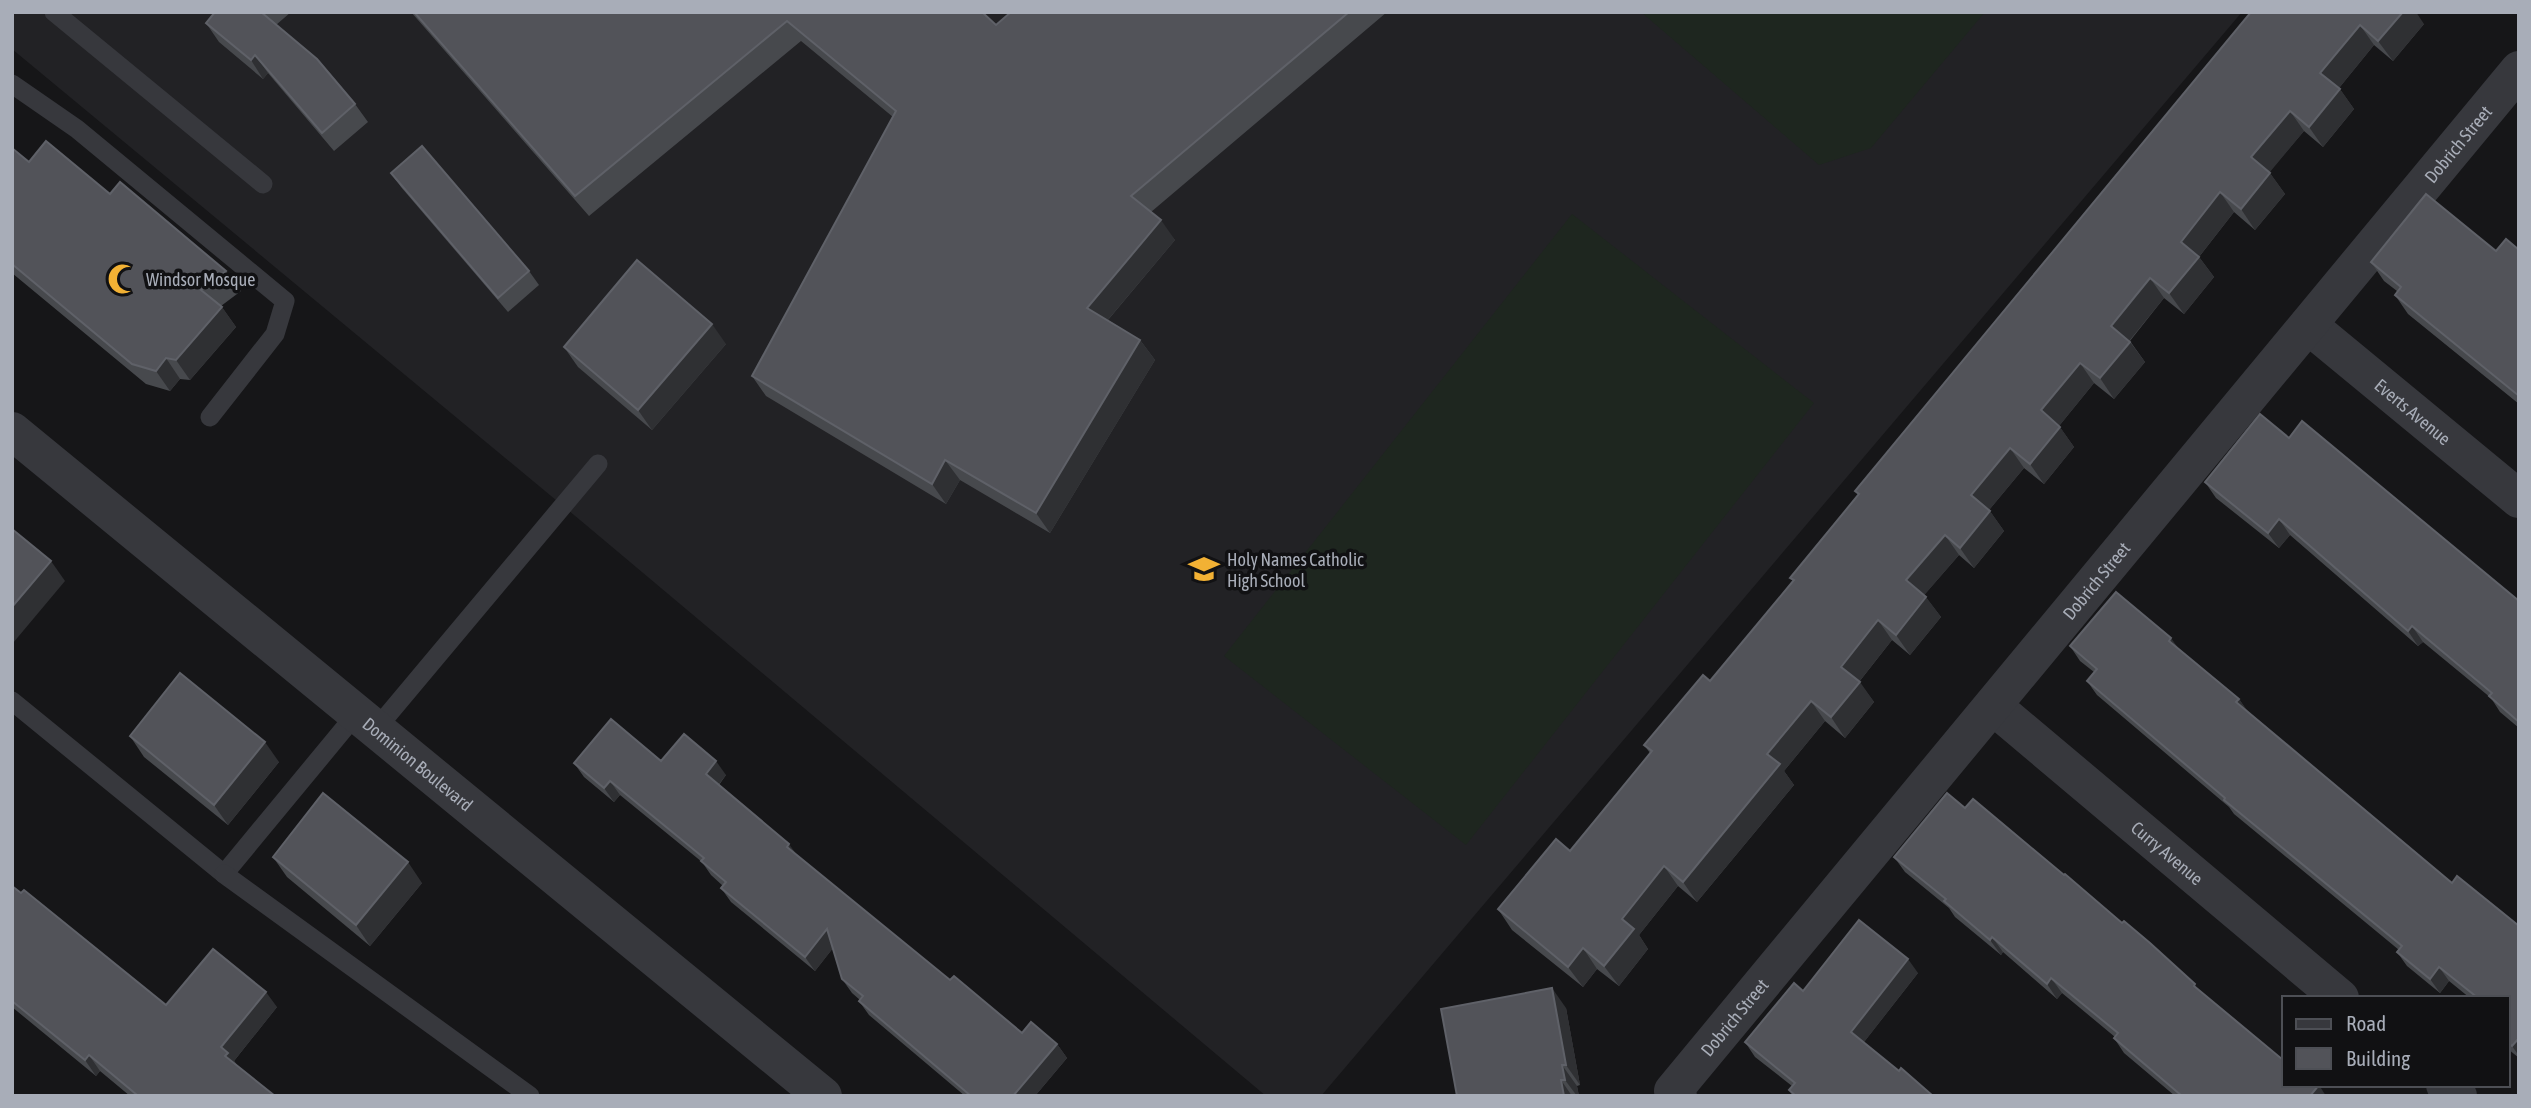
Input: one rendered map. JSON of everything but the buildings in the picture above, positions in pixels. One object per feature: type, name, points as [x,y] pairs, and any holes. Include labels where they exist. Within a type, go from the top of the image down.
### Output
[{"type":"street","name":"Dobrich Street","points":[[1676,1093],[2519,70]]},
{"type":"street","name":"Everts Avenue","points":[[2308,325],[2519,499]]},
{"type":"street","name":"Dominion Boulevard","points":[[12,431],[822,1096]]},
{"type":"street","name":"Curry Avenue","points":[[1993,706],[2338,996]]},
{"type":"lane","points":[[54,12],[263,184]]},
{"type":"lane","points":[[12,84],[78,129],[285,301],[275,334],[210,417]]},
{"type":"lane","points":[[224,874],[598,464]]},
{"type":"lane","points":[[12,701],[224,874],[530,1096]]},
{"type":"shaded area","name":"Holy Names Catholic High School","points":[[12,12],[2242,12],[1321,1096],[1266,1096],[580,520],[12,49]]},
{"type":"shaded area","points":[[1641,12],[1985,12],[1871,148],[1819,165]]},
{"type":"shaded area","points":[[1572,214],[1814,403],[1466,845],[1224,656]]},
{"type":"place","name":"Windsor Mosque","points":[[123,279]]},
{"type":"place","name":"Holy Names Catholic High School","points":[[1204,569]]}]
